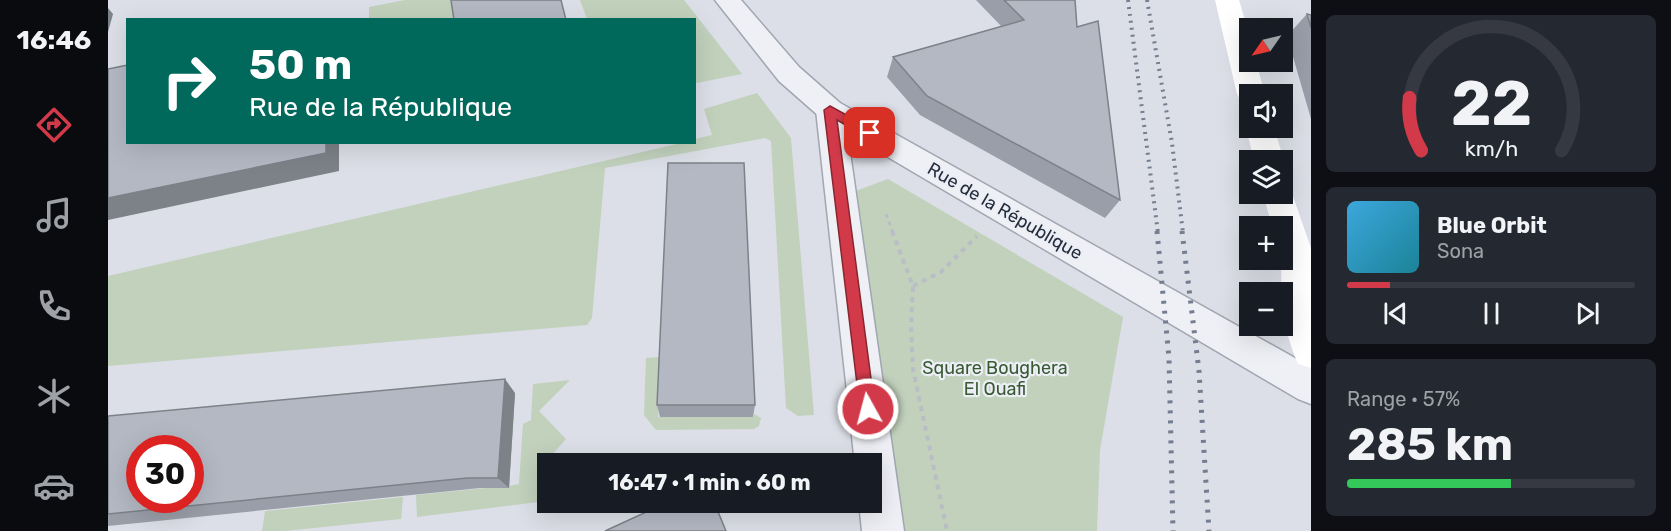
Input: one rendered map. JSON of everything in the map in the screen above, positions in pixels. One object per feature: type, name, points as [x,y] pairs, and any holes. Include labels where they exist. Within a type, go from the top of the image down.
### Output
[{"type":"main road","points":[[1227,0],[1248,84]]},
{"type":"main road","points":[[1281,204],[1304,271],[1295,291],[1311,352]]},
{"type":"street","name":"Rue de la République","points":[[727,0],[789,74],[830,110],[1311,387]]},
{"type":"street","points":[[830,110],[883,531]]},
{"type":"path","points":[[885,211],[913,286],[911,324],[913,369],[947,531]]},
{"type":"path","points":[[913,286],[929,281],[949,267],[983,229]]},
{"type":"green space","points":[[405,0],[456,0],[458,18],[369,18],[369,7]]},
{"type":"green space","points":[[580,0],[684,0],[742,74],[697,83],[696,18],[587,18]]},
{"type":"green space","points":[[757,93],[791,138],[814,415],[798,416],[786,408],[771,141],[765,138],[605,168],[592,318],[587,325],[108,366],[108,276],[677,144],[696,144],[696,139],[712,135],[704,109]]},
{"type":"green space","name":"Square Boughera El Ouafi","points":[[888,179],[1123,317],[1100,450],[1097,531],[899,531],[853,192]]},
{"type":"green space","points":[[662,357],[658,417],[754,417],[754,414],[761,418],[759,426],[754,429],[656,430],[644,415],[646,358]]},
{"type":"green space","points":[[570,380],[539,411],[566,439],[554,453],[537,453],[537,502],[417,517],[416,495],[506,486],[509,488],[509,486],[519,484],[523,424],[531,420],[533,384]]},
{"type":"green space","points":[[403,497],[401,519],[285,531],[262,531],[265,511]]},
{"type":"building","points":[[451,0],[561,0],[566,18],[454,18]]},
{"type":"building","points":[[1004,0],[1075,0],[1077,27],[1098,21],[1120,200],[927,96],[893,57],[1024,20]]},
{"type":"building","points":[[1307,14],[1311,15],[1311,28]]},
{"type":"building","points":[[126,65],[126,144],[326,144],[326,153],[108,198],[108,69]]},
{"type":"building","points":[[668,163],[744,163],[755,405],[657,405]]},
{"type":"building","points":[[505,379],[498,478],[467,478],[204,504],[204,435],[126,435],[126,512],[108,514],[108,416]]},
{"type":"building","points":[[644,513],[719,513],[726,531],[605,531]]},
{"type":"railway","points":[[1128,0],[1158,233]]},
{"type":"railway","points":[[1147,0],[1172,143],[1183,233]]},
{"type":"railway","points":[[1157,231],[1169,358],[1173,531]]},
{"type":"railway","points":[[1182,231],[1199,371],[1209,531]]},
{"type":"route","points":[[868,409],[830,110],[870,133]]}]
